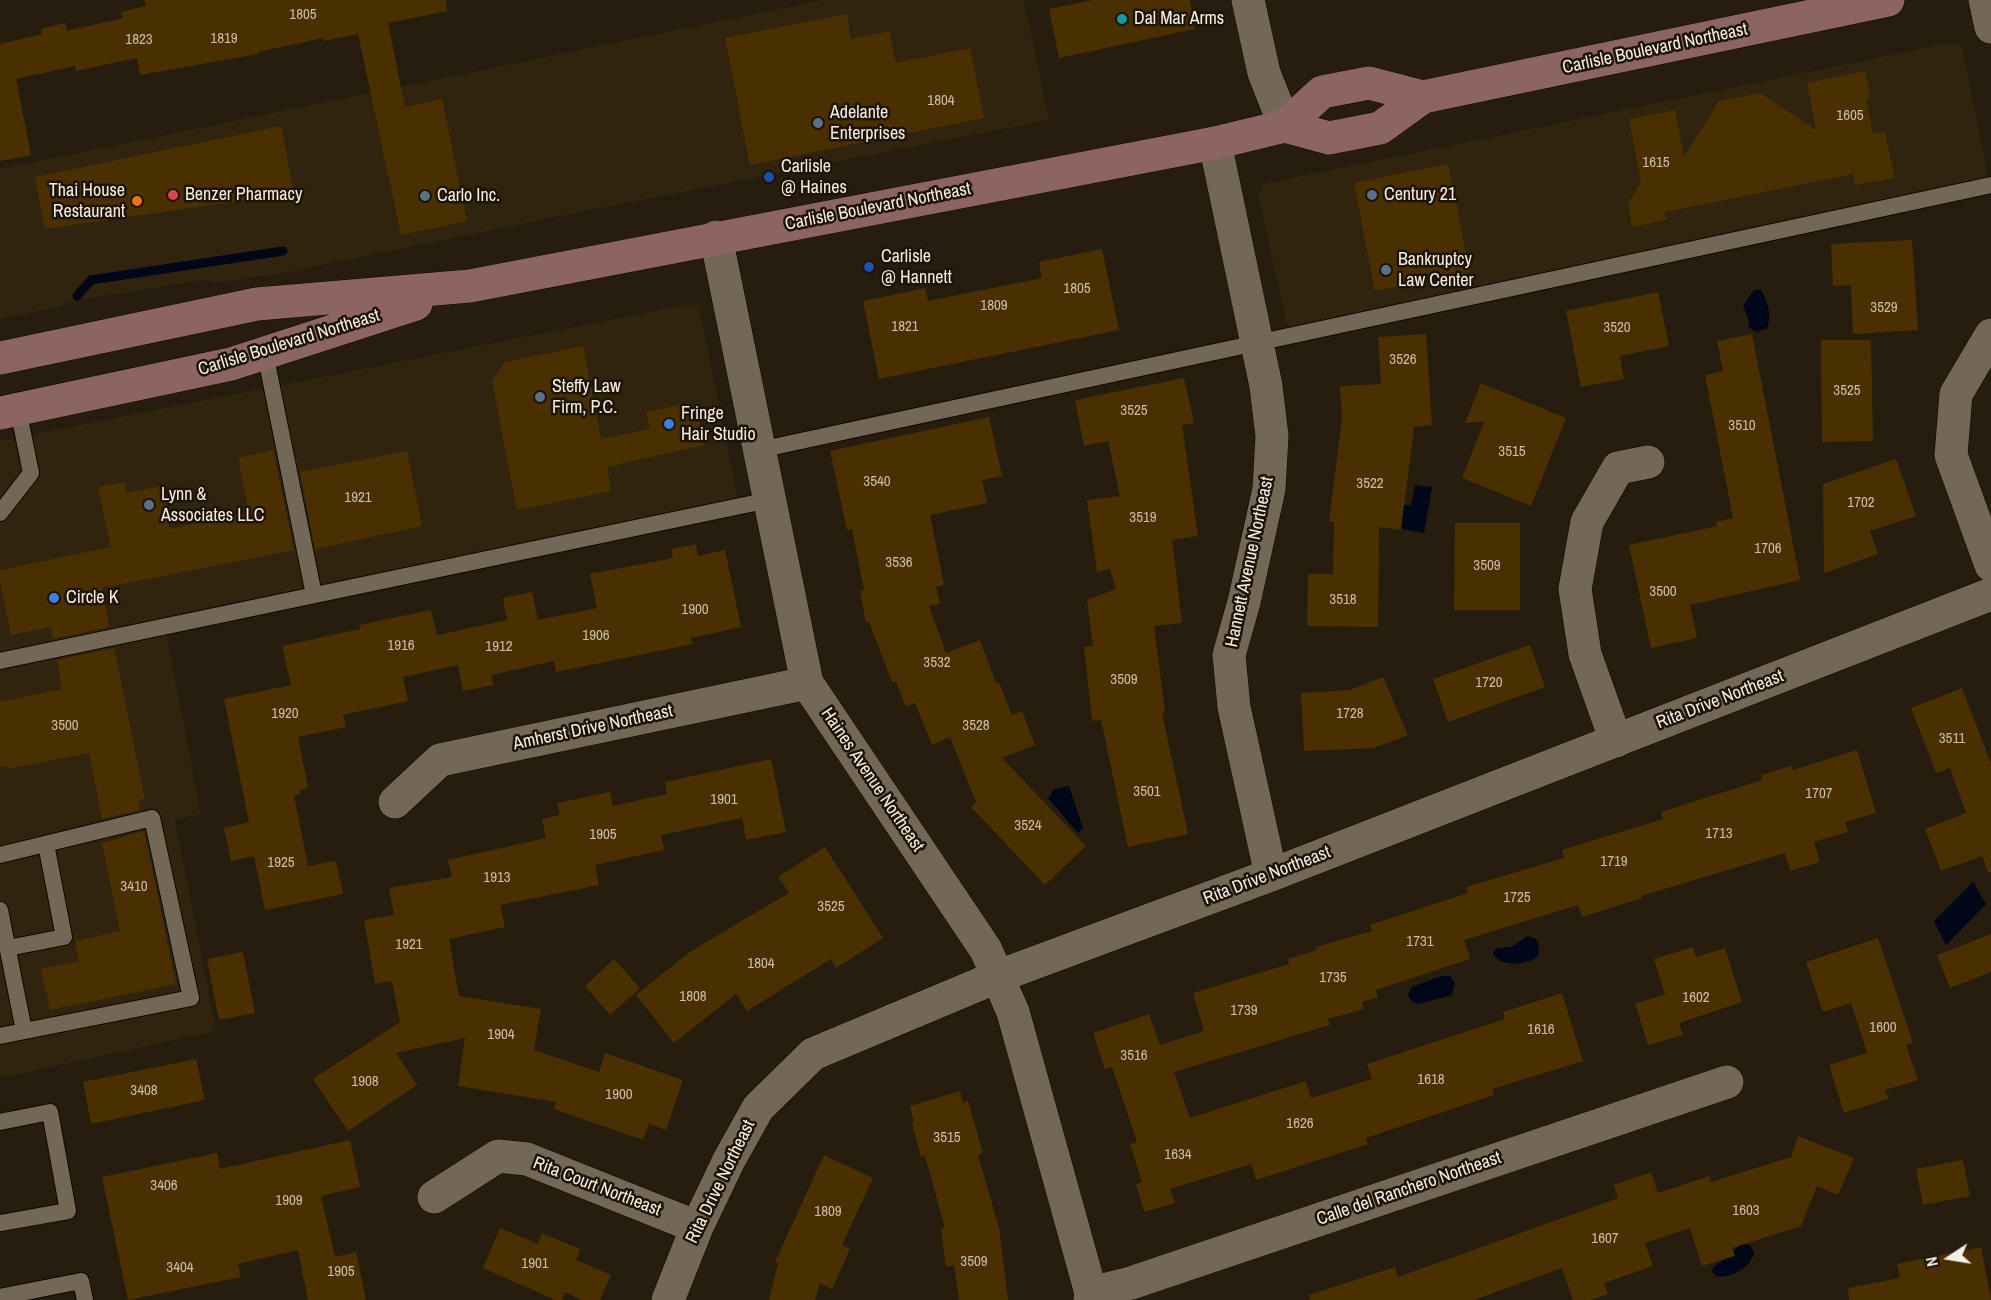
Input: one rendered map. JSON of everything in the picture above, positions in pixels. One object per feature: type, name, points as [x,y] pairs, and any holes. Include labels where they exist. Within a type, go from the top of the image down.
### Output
[{"type":"main road","name":"Carlisle Boulevard Northeast","points":[[0,358],[257,304],[470,286],[1215,143],[1285,126],[1329,138],[1380,128],[1423,97],[1888,0]]},
{"type":"main road","name":"Carlisle Boulevard Northeast","points":[[1285,126],[1322,92],[1369,83],[1423,97]]},
{"type":"main road","name":"Carlisle Boulevard Northeast","points":[[9,411],[231,364],[470,286]]},
{"type":"street","points":[[1248,0],[1264,72],[1285,126]]},
{"type":"street","points":[[1985,0],[1991,27]]},
{"type":"street","name":"Hannett Avenue Northeast","points":[[1215,143],[1266,386],[1272,436],[1269,489],[1244,602],[1229,655],[1234,707],[1271,875]]},
{"type":"street","name":"Haines Avenue Northeast","points":[[716,237],[807,683],[986,950],[999,976],[1014,1012],[1090,1297]]},
{"type":"street","points":[[1991,335],[1956,394],[1951,455],[1991,564]]},
{"type":"street","points":[[1616,741],[1585,654],[1575,590],[1587,522],[1618,468],[1648,462]]},
{"type":"street","name":"Rita Drive Northeast","points":[[668,1300],[697,1227],[729,1160],[758,1108],[813,1054],[999,976],[1271,875],[1991,594]]},
{"type":"street","name":"Amherst Drive Northeast","points":[[395,802],[440,760],[807,683]]},
{"type":"street","name":"Calle del Ranchero Northeast","points":[[1090,1297],[1727,1082]]},
{"type":"street","name":"Rita Court Northeast","points":[[435,1197],[498,1156],[527,1160],[697,1227]]},
{"type":"lane","points":[[759,450],[1991,185]]},
{"type":"lane","points":[[265,353],[314,595]]},
{"type":"lane","points":[[0,513],[31,473],[9,411]]},
{"type":"lane","points":[[0,661],[769,500]]},
{"type":"lane","points":[[0,855],[152,818],[191,998],[0,1036]]},
{"type":"lane","points":[[8,948],[64,937],[46,844]]},
{"type":"lane","points":[[0,910],[24,1031]]},
{"type":"lane","points":[[0,1122],[50,1112],[68,1211],[0,1223]]},
{"type":"lane","points":[[0,1297],[81,1281],[85,1300]]},
{"type":"shaded area","points":[[823,0],[1024,0],[1049,120],[288,272],[217,283],[204,280],[71,301],[61,306],[0,319],[0,169]]},
{"type":"shaded area","points":[[1954,42],[1961,45],[1963,52],[1989,183],[1288,329],[1258,195],[1263,184]]},
{"type":"shaded area","points":[[684,305],[698,305],[700,311],[738,499],[163,617],[201,814],[175,820],[216,1031],[0,1078],[0,441]]},
{"type":"water","points":[[1754,290],[1761,290],[1769,314],[1767,329],[1756,332],[1749,327],[1743,306]]},
{"type":"water","points":[[1415,485],[1432,487],[1424,533],[1393,527],[1397,503],[1411,506]]},
{"type":"water","points":[[1069,786],[1083,828],[1078,833],[1048,798],[1054,789]]},
{"type":"water","points":[[1973,882],[1986,904],[1946,945],[1934,921]]},
{"type":"water","points":[[1528,936],[1536,939],[1539,946],[1538,956],[1533,959],[1515,964],[1503,962],[1493,955],[1497,948],[1511,947]]},
{"type":"water","points":[[1441,976],[1450,976],[1455,983],[1452,995],[1418,1004],[1411,1001],[1408,995],[1412,987]]},
{"type":"water","points":[[1741,1244],[1750,1245],[1754,1253],[1749,1263],[1733,1274],[1716,1276],[1712,1272],[1713,1267]]},
{"type":"building","points":[[144,0],[446,0],[447,11],[388,23],[405,107],[442,99],[467,221],[401,235],[358,34],[324,41],[323,38],[258,52],[258,54],[140,75],[137,58],[76,71],[75,66],[16,79],[31,155],[0,161],[0,44],[42,34],[41,29],[65,23],[67,31],[123,18],[121,12],[146,6]]},
{"type":"building","name":"Dal Mar Arms","points":[[1093,0],[1190,0],[1195,29],[1059,58],[1049,9]]},
{"type":"building","points":[[847,14],[851,39],[889,31],[896,63],[970,48],[984,118],[750,165],[725,38]]},
{"type":"building","points":[[1865,71],[1870,96],[1866,100],[1873,134],[1885,132],[1895,178],[1855,185],[1853,174],[1665,212],[1666,220],[1632,227],[1628,204],[1641,182],[1629,119],[1675,110],[1684,157],[1719,101],[1760,93],[1816,130],[1807,83]]},
{"type":"building","points":[[281,126],[294,193],[45,229],[35,177]]},
{"type":"building","points":[[1448,164],[1470,272],[1375,291],[1354,183]]},
{"type":"building","points":[[1912,240],[1918,330],[1853,334],[1851,285],[1833,286],[1831,244]]},
{"type":"building","points":[[1102,249],[1119,330],[879,379],[863,301],[925,288],[928,301],[1042,278],[1039,262]]},
{"type":"building","points":[[1658,292],[1669,346],[1620,356],[1624,379],[1581,387],[1566,311]]},
{"type":"building","points":[[1426,334],[1432,425],[1414,427],[1401,530],[1379,527],[1378,627],[1307,626],[1308,574],[1333,574],[1334,522],[1329,521],[1342,418],[1340,386],[1381,384],[1378,337]]},
{"type":"building","points":[[1752,334],[1800,580],[1690,605],[1697,638],[1651,648],[1629,545],[1717,526],[1716,522],[1733,518],[1705,375],[1723,371],[1717,341]]},
{"type":"building","points":[[1821,340],[1871,340],[1873,441],[1822,442]]},
{"type":"building","points":[[583,346],[601,439],[650,429],[646,412],[689,403],[692,420],[698,418],[704,445],[607,467],[611,491],[517,510],[492,381],[505,362]]},
{"type":"building","points":[[1184,378],[1194,423],[1182,425],[1198,536],[1172,540],[1182,623],[1154,626],[1165,712],[1162,713],[1188,834],[1128,847],[1101,720],[1092,721],[1084,647],[1093,646],[1087,600],[1116,589],[1110,569],[1097,572],[1087,500],[1120,496],[1108,441],[1084,446],[1075,400]]},
{"type":"building","points":[[1481,383],[1566,418],[1531,506],[1462,478],[1484,422],[1465,423]]},
{"type":"building","points":[[989,417],[1002,476],[982,480],[987,503],[930,515],[944,585],[936,587],[940,604],[929,606],[946,653],[980,640],[996,683],[999,682],[1012,715],[1022,711],[1035,745],[1002,758],[1086,846],[1045,885],[971,807],[976,802],[950,737],[932,745],[915,703],[906,707],[896,681],[892,682],[869,622],[866,623],[860,591],[864,590],[852,529],[847,530],[830,451]]},
{"type":"building","points":[[273,450],[294,550],[102,588],[109,627],[53,639],[51,627],[11,635],[0,582],[0,570],[111,547],[98,487],[125,482],[126,493],[162,486],[170,529],[249,512],[238,458]]},
{"type":"building","points":[[407,451],[422,526],[315,549],[300,472]]},
{"type":"building","points":[[1896,459],[1916,516],[1870,531],[1878,554],[1824,573],[1823,484]]},
{"type":"building","points":[[1455,523],[1520,523],[1520,610],[1454,610]]},
{"type":"building","points":[[696,544],[698,556],[725,550],[741,627],[691,638],[693,644],[556,672],[554,661],[491,675],[494,685],[463,691],[458,665],[403,677],[408,701],[343,715],[346,727],[298,737],[308,788],[299,790],[300,794],[294,796],[308,866],[336,861],[343,894],[265,910],[254,856],[231,861],[224,828],[249,822],[224,699],[291,685],[282,646],[360,629],[359,625],[431,610],[437,635],[507,620],[503,598],[532,592],[538,620],[597,608],[590,574],[673,558],[671,549]]},
{"type":"building","points":[[1530,645],[1545,687],[1448,722],[1433,679]]},
{"type":"building","points":[[114,648],[145,799],[138,800],[140,810],[102,819],[89,753],[8,769],[7,766],[0,767],[0,702],[62,689],[57,660]]},
{"type":"building","points":[[1383,677],[1408,735],[1374,748],[1304,751],[1301,693],[1350,690]]},
{"type":"building","points":[[1962,688],[1991,763],[1991,872],[1988,872],[1982,856],[1941,871],[1925,829],[1966,813],[1950,768],[1936,773],[1911,708]]},
{"type":"building","points":[[1857,750],[1876,813],[1845,822],[1848,832],[1814,842],[1820,862],[1790,871],[1785,853],[1641,896],[1642,898],[1582,917],[1578,905],[1464,940],[1470,959],[1376,990],[1378,997],[1362,1002],[1364,1009],[1328,1019],[1330,1025],[1174,1072],[1190,1118],[1306,1081],[1311,1098],[1372,1079],[1367,1064],[1505,1019],[1503,1012],[1562,993],[1583,1061],[1492,1089],[1494,1095],[1366,1138],[1368,1144],[1256,1180],[1251,1164],[1170,1189],[1175,1203],[1144,1212],[1136,1184],[1142,1182],[1130,1144],[1137,1142],[1112,1067],[1105,1069],[1093,1033],[1149,1014],[1160,1045],[1204,1031],[1193,993],[1289,964],[1288,959],[1317,950],[1316,947],[1372,931],[1370,925],[1468,893],[1466,887],[1564,858],[1562,850],[1663,819],[1661,812],[1762,780],[1761,775],[1791,766],[1793,770]]},
{"type":"building","points":[[771,759],[786,832],[746,840],[742,818],[661,835],[664,850],[595,865],[599,885],[500,905],[505,927],[449,939],[459,996],[541,1009],[534,1050],[599,1072],[605,1053],[683,1080],[666,1130],[649,1124],[643,1140],[554,1109],[556,1102],[458,1086],[465,1038],[396,1053],[417,1085],[348,1131],[313,1079],[400,1022],[392,981],[375,984],[364,920],[394,915],[389,888],[452,877],[448,860],[546,838],[542,819],[560,815],[557,803],[610,792],[613,806],[667,794],[665,782]]},
{"type":"building","points":[[144,831],[176,984],[50,1010],[41,969],[79,961],[75,941],[120,931],[102,843]]},
{"type":"building","points":[[825,847],[883,938],[836,968],[831,959],[747,1011],[736,994],[674,1043],[636,995],[691,951],[789,893],[778,877]]},
{"type":"building","points":[[1991,934],[1991,972],[1950,988],[1937,955]]},
{"type":"building","points":[[1878,938],[1913,1043],[1906,1045],[1918,1080],[1885,1090],[1888,1099],[1844,1113],[1829,1065],[1867,1053],[1851,1003],[1823,1012],[1806,962]]},
{"type":"building","points":[[1693,947],[1696,957],[1725,948],[1742,1002],[1679,1023],[1683,1035],[1648,1045],[1635,1004],[1665,994],[1654,959]]},
{"type":"building","points":[[243,952],[255,1013],[219,1020],[207,959]]},
{"type":"building","points":[[614,959],[640,988],[610,1015],[585,986]]},
{"type":"building","points":[[196,1059],[205,1100],[91,1124],[83,1082]]},
{"type":"building","points":[[960,1091],[963,1103],[968,1101],[983,1153],[978,1155],[999,1228],[1008,1300],[959,1300],[954,1265],[946,1267],[941,1229],[945,1228],[925,1156],[921,1157],[912,1123],[914,1122],[910,1106]]},
{"type":"building","points":[[1798,1136],[1854,1158],[1838,1195],[1817,1186],[1801,1226],[1732,1248],[1735,1256],[1702,1266],[1690,1228],[1645,1243],[1653,1266],[1604,1283],[1608,1294],[1591,1300],[1573,1300],[1562,1268],[1474,1300],[1310,1300],[1309,1295],[1395,1267],[1398,1277],[1618,1198],[1614,1185],[1651,1172],[1658,1193],[1709,1176],[1711,1182],[1791,1157]]},
{"type":"building","points":[[350,1140],[360,1187],[321,1196],[335,1257],[356,1252],[366,1300],[308,1300],[298,1250],[238,1264],[241,1277],[128,1300],[102,1177],[217,1153],[220,1169]]},
{"type":"building","points":[[824,1155],[873,1178],[842,1245],[850,1249],[832,1289],[820,1283],[815,1300],[769,1300],[778,1263],[775,1262]]},
{"type":"building","points":[[1963,1160],[1970,1196],[1923,1205],[1916,1169]]},
{"type":"building","points":[[500,1228],[538,1244],[542,1233],[580,1249],[576,1260],[611,1275],[600,1300],[582,1300],[565,1292],[562,1300],[555,1300],[483,1268]]},
{"type":"building","points":[[1981,1247],[1991,1300],[1849,1300],[1848,1288],[1900,1278],[1897,1264]]},
{"type":"waterway","points":[[77,296],[91,280],[283,251]]},
{"type":"place","name":"Dal Mar Arms","points":[[1122,19]]},
{"type":"place","name":"Adelante Enterprises","points":[[818,123]]},
{"type":"place","name":"Carlisle @ Haines","points":[[769,177]]},
{"type":"place","name":"Benzer Pharmacy","points":[[173,195]]},
{"type":"place","name":"Century 21","points":[[1372,195]]},
{"type":"place","name":"Carlo Inc.","points":[[425,196]]},
{"type":"place","name":"Thai House Restaurant","points":[[137,201]]},
{"type":"place","name":"Carlisle @ Hannett","points":[[869,267]]},
{"type":"place","name":"Bankruptcy Law Center","points":[[1386,270]]},
{"type":"place","name":"Steffy Law Firm, P.C.","points":[[540,397]]},
{"type":"place","name":"Fringe Hair Studio","points":[[669,424]]},
{"type":"place","name":"Lynn & Associates LLC","points":[[149,505]]},
{"type":"place","name":"Circle K","points":[[54,598]]}]
